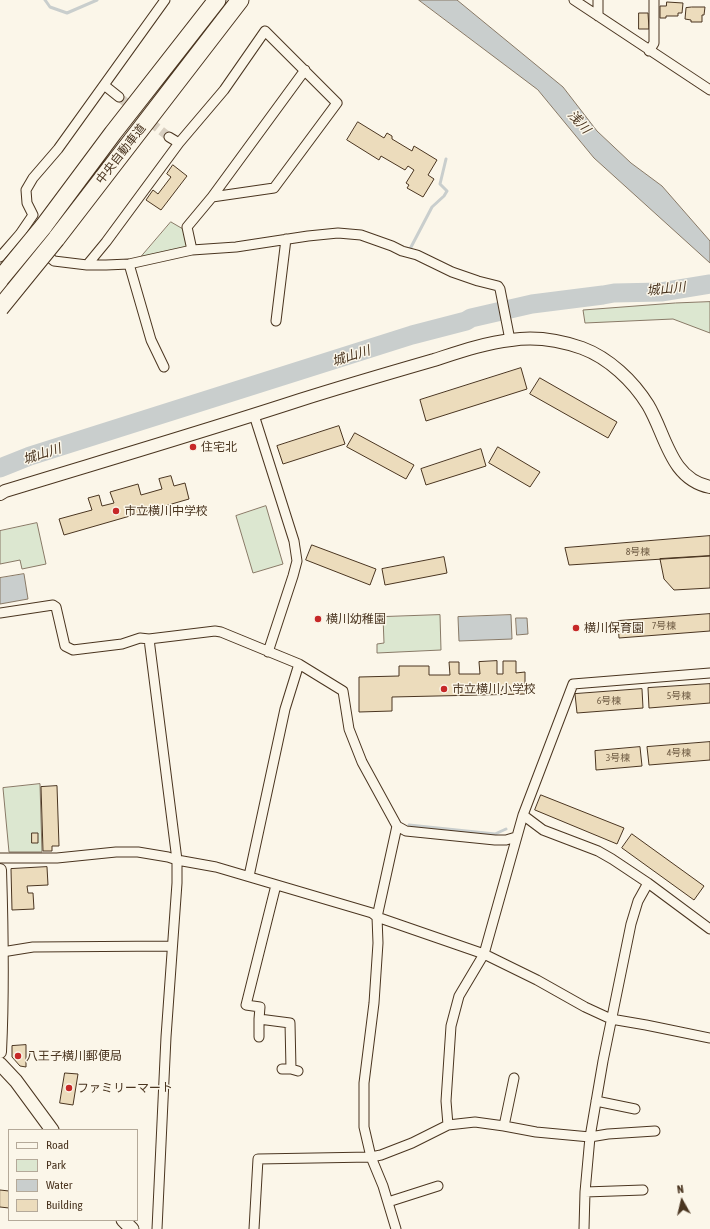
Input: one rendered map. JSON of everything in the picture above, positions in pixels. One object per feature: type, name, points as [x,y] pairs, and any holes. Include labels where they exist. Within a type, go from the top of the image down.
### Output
[{"type":"highway","name":"中央自動車道","points":[[0,308],[56,239],[240,0]]},
{"type":"highway","name":"中央自動車道","points":[[0,279],[43,227],[112,133],[216,2]]},
{"type":"main road","points":[[0,1064],[16,1081],[51,1129]]},
{"type":"main road","points":[[124,1221],[132,1229]]},
{"type":"street","points":[[1,255],[20,234],[33,215],[27,203],[26,190],[33,178],[58,149],[165,0]]},
{"type":"street","points":[[574,0],[710,90]]},
{"type":"street","points":[[598,0],[598,16]]},
{"type":"street","points":[[650,51],[654,43],[654,0]]},
{"type":"street","points":[[87,265],[106,242],[179,143],[224,90],[265,31],[337,103],[274,188],[212,197]]},
{"type":"street","points":[[192,250],[187,227],[212,197],[305,70]]},
{"type":"street","points":[[104,85],[119,97]]},
{"type":"street","points":[[169,137],[179,143]]},
{"type":"street","points":[[20,234],[54,261],[87,265],[129,264],[192,250],[236,247],[308,236],[338,233],[361,235],[402,251],[417,255],[452,272],[498,286],[500,289],[510,340]]},
{"type":"street","points":[[276,320],[286,239]]},
{"type":"street","points":[[129,264],[151,340],[164,368]]},
{"type":"street","points":[[0,494],[5,491],[254,415],[349,384],[482,346],[510,340],[540,338],[570,344],[584,349],[602,358],[628,378],[648,406],[676,465],[692,481],[710,487]]},
{"type":"street","points":[[254,415],[294,541],[296,561],[293,576],[268,652]]},
{"type":"street","points":[[0,613],[53,605],[56,607],[65,646],[72,650],[122,644],[140,638],[149,639],[215,630],[299,664],[343,691],[349,729],[362,762],[397,826],[406,831],[494,840],[506,840],[516,837]]},
{"type":"street","points":[[149,639],[177,860],[177,882],[166,1037],[157,1229]]},
{"type":"street","points":[[249,876],[285,709],[299,664]]},
{"type":"street","points":[[448,1125],[446,1101],[451,1026],[459,996],[484,954],[516,837],[573,684],[710,673]]},
{"type":"street","points":[[523,816],[543,830],[598,851],[612,859],[648,883],[710,929]]},
{"type":"street","points":[[396,1229],[383,1186],[371,1157],[364,1127],[364,1083],[374,1003],[378,943],[377,917],[397,826]]},
{"type":"street","points":[[0,858],[57,858],[116,852],[138,852],[216,867],[372,913],[377,917],[484,954],[611,1019],[710,1038]]},
{"type":"street","points":[[0,870],[2,952],[0,1052]]},
{"type":"street","points":[[584,1229],[585,1192],[590,1137],[611,1019],[638,901],[648,883]]},
{"type":"street","points":[[259,1037],[260,1007],[246,1005],[276,885]]},
{"type":"street","points":[[2,952],[33,948],[172,946]]},
{"type":"street","points":[[259,1019],[290,1023],[290,1069]]},
{"type":"street","points":[[504,1126],[514,1078]]},
{"type":"street","points":[[596,1101],[635,1109]]},
{"type":"street","points":[[254,1229],[258,1159],[371,1157],[381,1155],[412,1143],[448,1125],[475,1122],[536,1132],[590,1137],[608,1134],[655,1131]]},
{"type":"street","points":[[388,1202],[438,1186]]},
{"type":"street","points":[[585,1192],[643,1190]]},
{"type":"green space","points":[[171,222],[183,229],[188,249],[140,258]]},
{"type":"green space","points":[[710,302],[710,333],[673,319],[585,323],[583,310],[675,303]]},
{"type":"green space","points":[[266,506],[283,564],[253,573],[236,516]]},
{"type":"green space","points":[[37,523],[46,564],[22,569],[20,560],[0,564],[0,531]]},
{"type":"green space","points":[[440,615],[441,650],[377,653],[377,644],[384,643],[383,617]]},
{"type":"green space","points":[[40,784],[42,852],[9,852],[3,788]]},
{"type":"water","name":"浅川","points":[[419,0],[457,0],[563,87],[597,131],[631,163],[662,186],[710,241],[710,263],[594,158],[538,90]]},
{"type":"water","points":[[24,574],[28,599],[0,604],[0,578]]},
{"type":"water","points":[[511,615],[512,639],[459,641],[458,617]]},
{"type":"water","points":[[516,618],[527,618],[528,634],[517,635]]},
{"type":"building","points":[[667,2],[683,3],[682,13],[678,13],[678,16],[666,16],[666,18],[660,18],[660,6],[666,6]]},
{"type":"building","points":[[705,7],[704,15],[702,15],[702,22],[691,22],[691,20],[685,19],[686,8]]},
{"type":"building","points":[[639,13],[648,13],[649,29],[639,29]]},
{"type":"building","points":[[358,122],[384,138],[387,133],[392,136],[392,139],[412,151],[414,146],[437,160],[428,175],[434,179],[423,197],[407,188],[409,185],[406,183],[414,170],[408,166],[405,170],[381,156],[379,160],[347,140]]},
{"type":"building","points":[[173,165],[187,176],[161,210],[146,200],[153,190],[158,194],[171,177],[167,174]]},
{"type":"building","points":[[521,368],[527,389],[426,421],[420,400]]},
{"type":"building","points":[[540,378],[617,422],[608,438],[530,394]]},
{"type":"building","points":[[339,426],[345,444],[283,464],[277,446]]},
{"type":"building","points":[[355,433],[414,465],[406,479],[347,447]]},
{"type":"building","points":[[498,447],[540,472],[530,487],[489,463]]},
{"type":"building","points":[[481,449],[486,466],[426,485],[421,469]]},
{"type":"building","points":[[171,476],[174,486],[185,483],[189,499],[64,535],[59,519],[92,510],[88,498],[99,495],[102,506],[114,503],[110,492],[138,484],[141,495],[162,489],[159,479]]},
{"type":"building","points":[[710,536],[710,556],[569,565],[565,548]]},
{"type":"building","points":[[312,545],[376,569],[370,585],[306,560]]},
{"type":"building","points":[[710,556],[710,588],[674,590],[664,579],[660,559]]},
{"type":"building","points":[[444,557],[447,573],[385,585],[382,569]]},
{"type":"building","points":[[710,614],[710,631],[619,638],[618,621]]},
{"type":"building","points":[[497,661],[497,674],[503,674],[503,661],[516,661],[516,673],[525,672],[525,694],[392,697],[392,711],[359,712],[359,677],[399,676],[399,666],[429,666],[429,675],[450,675],[449,662],[459,662],[459,674],[480,674],[479,662]]},
{"type":"building","points":[[710,684],[710,703],[649,708],[648,688]]},
{"type":"building","points":[[642,689],[643,708],[577,713],[575,694]]},
{"type":"building","points":[[710,742],[710,760],[649,765],[647,747]]},
{"type":"building","points":[[640,747],[642,766],[596,770],[595,751]]},
{"type":"building","points":[[57,786],[59,846],[52,846],[52,851],[43,851],[41,787]]},
{"type":"building","points":[[541,795],[624,828],[617,844],[535,810]]},
{"type":"building","points":[[32,833],[38,833],[38,843],[32,843]]},
{"type":"building","points":[[632,834],[704,886],[694,900],[622,848]]},
{"type":"building","points":[[47,867],[48,885],[27,886],[28,893],[33,893],[34,909],[12,910],[11,869]]},
{"type":"building","points":[[26,1045],[26,1067],[20,1066],[12,1057],[12,1046]]},
{"type":"building","name":"ファミリーマート","points":[[65,1073],[78,1074],[73,1105],[60,1103]]},
{"type":"building","points":[[0,1190],[8,1191],[8,1208],[0,1207]]},
{"type":"waterway","points":[[45,0],[50,7],[67,13],[97,0]]},
{"type":"waterway","points":[[410,249],[432,207],[444,196],[447,191],[440,184],[446,159]]},
{"type":"waterway","name":"城山川","points":[[0,468],[30,456],[412,335],[466,321],[471,318],[532,304],[614,293],[661,292],[710,284]]},
{"type":"waterway","points":[[409,825],[495,834],[506,829]]},
{"type":"tunnel","points":[[119,97],[169,137]]},
{"type":"place","name":"住宅北","points":[[193,447]]},
{"type":"place","name":"市立横川中学校","points":[[116,511]]},
{"type":"place","name":"横川幼稚園","points":[[318,619]]},
{"type":"place","name":"横川保育園","points":[[576,628]]},
{"type":"place","name":"市立横川小学校","points":[[444,689]]},
{"type":"place","name":"八王子横川郵便局","points":[[18,1056]]},
{"type":"place","name":"ファミリーマート","points":[[69,1088]]}]
